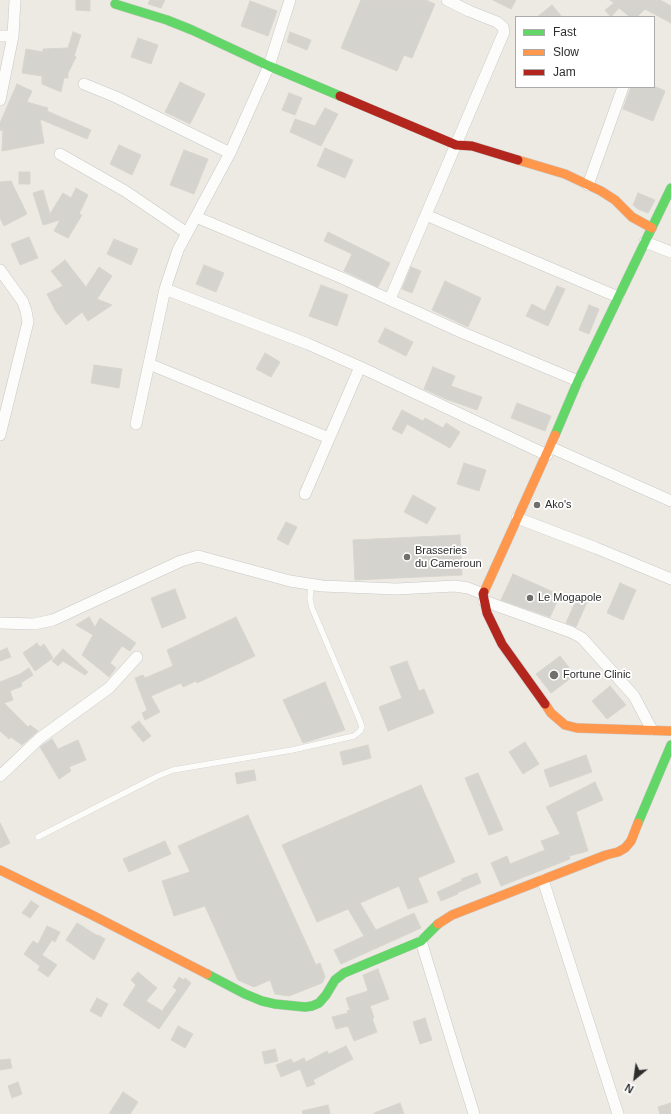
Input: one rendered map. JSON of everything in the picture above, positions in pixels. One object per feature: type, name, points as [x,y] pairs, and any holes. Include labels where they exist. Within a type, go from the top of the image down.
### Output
[{"type":"street","points":[[0,100],[14,36],[15,0]]},
{"type":"street","points":[[136,424],[165,288],[178,250],[230,153],[269,66],[290,0]]},
{"type":"street","points":[[390,299],[504,32],[503,27],[497,22],[469,11],[447,0]]},
{"type":"street","points":[[115,4],[186,27],[269,66],[456,145],[472,146],[565,174],[601,191],[615,200],[632,217],[652,228]]},
{"type":"street","points":[[0,36],[14,36]]},
{"type":"street","points":[[84,84],[116,97],[230,153]]},
{"type":"street","points":[[588,185],[623,88]]},
{"type":"street","points":[[60,154],[125,191],[187,233]]},
{"type":"street","points":[[671,188],[578,381],[483,598],[495,631],[510,657],[551,713],[561,723],[577,728],[671,731]]},
{"type":"street","points":[[426,215],[618,297]]},
{"type":"street","points":[[196,217],[342,278],[461,332],[578,381]]},
{"type":"street","points":[[645,242],[671,252]]},
{"type":"street","points":[[0,270],[23,302],[28,322],[0,435]]},
{"type":"street","points":[[165,288],[308,344],[548,451],[671,501]]},
{"type":"street","points":[[149,364],[329,438]]},
{"type":"street","points":[[305,494],[360,367]]},
{"type":"street","points":[[517,518],[596,548],[671,579]]},
{"type":"street","points":[[0,623],[34,624],[53,620],[181,561],[198,556],[290,581],[311,584],[351,588],[396,589],[455,586],[468,588],[483,598],[571,632],[582,638],[634,696],[652,730]]},
{"type":"street","points":[[0,776],[40,738],[109,688],[137,657]]},
{"type":"street","points":[[0,870],[92,915],[245,994],[262,1001],[275,1004],[305,1007],[312,1006],[319,1003],[335,980],[344,973],[421,941],[440,922],[452,915],[606,855],[618,852],[625,848],[631,840],[671,745]]},
{"type":"street","points":[[543,880],[618,1114]]},
{"type":"street","points":[[421,941],[474,1114]]},
{"type":"lane","points":[[38,837],[158,776],[173,770],[292,750],[354,736],[360,731],[362,727],[360,721],[312,608],[310,599],[311,584]]},
{"type":"building","points":[[76,0],[90,0],[90,11],[76,10]]},
{"type":"building","points":[[150,0],[165,0],[161,8],[148,4]]},
{"type":"building","points":[[361,0],[426,0],[435,4],[412,58],[404,55],[397,71],[341,48]]},
{"type":"building","points":[[493,0],[516,0],[511,9]]},
{"type":"building","points":[[610,0],[660,0],[671,6],[671,23],[645,9],[638,16],[629,16],[619,8],[610,16],[605,10],[614,3]]},
{"type":"building","points":[[250,1],[277,11],[268,36],[241,26]]},
{"type":"building","points":[[552,5],[561,16],[538,16]]},
{"type":"building","points":[[73,32],[81,35],[74,56],[76,57],[68,73],[68,78],[64,78],[61,92],[42,84],[42,76],[22,73],[26,49],[43,52],[43,49],[68,48]]},
{"type":"building","points":[[290,32],[311,40],[307,50],[287,42]]},
{"type":"building","points":[[138,38],[158,45],[151,64],[131,57]]},
{"type":"building","points":[[180,82],[205,94],[190,124],[165,112]]},
{"type":"building","points":[[17,84],[32,91],[27,102],[48,108],[47,111],[91,130],[87,139],[40,119],[44,143],[2,151],[3,131],[0,130],[0,123]]},
{"type":"building","points":[[656,87],[665,91],[653,121],[623,109],[631,88]]},
{"type":"building","points":[[289,93],[302,98],[295,115],[282,110]]},
{"type":"building","points":[[325,108],[338,114],[321,146],[290,132],[295,119],[315,126]]},
{"type":"building","points":[[119,145],[141,155],[132,175],[110,164]]},
{"type":"building","points":[[325,148],[353,160],[345,178],[317,166]]},
{"type":"building","points":[[184,150],[208,159],[194,194],[170,185]]},
{"type":"building","points":[[19,172],[30,172],[30,184],[19,184]]},
{"type":"building","points":[[11,181],[27,214],[4,226],[0,218],[0,182]]},
{"type":"building","points":[[76,188],[88,195],[79,214],[82,215],[68,238],[54,231],[60,220],[43,225],[33,193],[43,190],[50,214],[63,193],[71,198]]},
{"type":"building","points":[[638,193],[655,200],[648,213],[633,205]]},
{"type":"building","points":[[328,232],[390,263],[378,287],[344,271],[352,254],[324,241]]},
{"type":"building","points":[[29,237],[38,258],[20,265],[11,244]]},
{"type":"building","points":[[114,239],[138,249],[131,265],[107,254]]},
{"type":"building","points":[[65,260],[86,287],[99,267],[112,276],[97,299],[112,305],[88,321],[82,312],[66,325],[55,310],[47,294],[63,286],[51,271]]},
{"type":"building","points":[[204,265],[224,273],[216,292],[196,284]]},
{"type":"building","points":[[411,267],[421,271],[412,293],[402,289]]},
{"type":"building","points":[[445,281],[481,298],[468,327],[432,310]]},
{"type":"building","points":[[321,285],[348,295],[337,326],[309,316]]},
{"type":"building","points":[[557,286],[565,289],[548,326],[526,316],[532,304],[545,311]]},
{"type":"building","points":[[589,305],[599,309],[589,334],[579,330]]},
{"type":"building","points":[[385,328],[413,342],[406,356],[378,342]]},
{"type":"building","points":[[265,353],[280,362],[271,377],[256,369]]},
{"type":"building","points":[[94,365],[122,369],[119,388],[91,383]]},
{"type":"building","points":[[433,367],[455,376],[451,386],[482,397],[477,410],[424,389]]},
{"type":"building","points":[[517,403],[551,416],[545,431],[511,418]]},
{"type":"building","points":[[402,410],[423,421],[425,418],[443,428],[446,423],[460,432],[450,448],[407,424],[402,434],[392,429]]},
{"type":"building","points":[[464,463],[486,470],[479,491],[457,484]]},
{"type":"building","points":[[413,495],[436,508],[427,524],[404,512]]},
{"type":"building","points":[[286,522],[297,527],[288,545],[277,539]]},
{"type":"building","name":"Brasseries du Cameroun","points":[[460,535],[462,575],[355,580],[353,540]]},
{"type":"building","name":"Le Mogapole","points":[[513,574],[560,595],[550,617],[501,600]]},
{"type":"building","points":[[620,583],[636,590],[623,620],[607,613]]},
{"type":"building","points":[[175,589],[186,618],[162,628],[151,598]]},
{"type":"building","points":[[577,598],[587,602],[576,627],[566,623]]},
{"type":"building","points":[[89,617],[95,627],[100,618],[136,643],[130,651],[122,646],[110,663],[116,668],[109,677],[82,655],[93,635],[76,625]]},
{"type":"building","points":[[236,617],[255,656],[197,683],[196,681],[183,687],[181,683],[151,696],[160,712],[145,720],[142,713],[147,710],[135,678],[143,675],[145,678],[173,666],[167,650]]},
{"type":"building","points":[[37,643],[40,647],[44,644],[53,658],[35,671],[23,653]]},
{"type":"building","points":[[7,648],[11,657],[0,661],[0,651]]},
{"type":"building","points":[[63,649],[88,672],[85,675],[63,661],[58,666],[52,661]]},
{"type":"building","points":[[560,656],[575,675],[551,693],[536,674]]},
{"type":"building","points":[[407,661],[419,691],[424,689],[434,713],[388,731],[379,707],[402,698],[390,667]]},
{"type":"building","points":[[29,668],[33,675],[21,683],[22,686],[10,691],[13,700],[4,703],[28,727],[30,725],[38,731],[22,745],[11,737],[9,739],[0,731],[0,682],[20,674]]},
{"type":"building","points":[[325,682],[345,730],[303,743],[283,700]]},
{"type":"building","points":[[610,686],[626,705],[607,719],[592,701]]},
{"type":"building","points":[[139,721],[151,736],[143,742],[131,727]]},
{"type":"building","points":[[52,739],[58,749],[78,740],[86,760],[69,767],[71,771],[59,779],[40,747]]},
{"type":"building","points":[[525,742],[539,764],[523,774],[509,752]]},
{"type":"building","points":[[368,745],[371,758],[343,765],[340,752]]},
{"type":"building","points":[[586,755],[592,772],[550,787],[544,770]]},
{"type":"building","points":[[254,770],[256,780],[237,784],[235,773]]},
{"type":"building","points":[[478,773],[503,830],[489,835],[465,778]]},
{"type":"building","points":[[595,782],[603,800],[576,812],[588,851],[569,856],[570,859],[501,886],[491,863],[507,856],[510,864],[545,850],[541,841],[560,834],[546,807]]},
{"type":"building","points":[[421,785],[455,862],[418,878],[428,902],[408,909],[399,886],[360,903],[376,930],[414,913],[421,928],[341,964],[334,950],[364,936],[348,909],[317,922],[282,845]]},
{"type":"building","points":[[248,815],[316,965],[320,963],[325,977],[322,983],[289,996],[275,994],[270,980],[254,987],[238,980],[205,906],[174,916],[162,881],[190,872],[178,846]]},
{"type":"building","points":[[0,823],[10,843],[0,848]]},
{"type":"building","points":[[165,841],[171,854],[129,872],[123,859]]},
{"type":"building","points":[[477,873],[481,883],[441,901],[437,892],[462,881],[461,879]]},
{"type":"building","points":[[31,901],[39,906],[30,918],[22,913]]},
{"type":"building","points":[[77,923],[105,939],[94,960],[66,940]]},
{"type":"building","points":[[47,926],[60,932],[55,942],[52,940],[42,955],[57,965],[48,977],[38,970],[40,966],[24,954],[33,941],[38,944]]},
{"type":"building","points":[[378,969],[389,999],[370,1006],[377,1032],[354,1041],[348,1026],[336,1029],[332,1017],[348,1013],[347,1011],[350,1010],[346,998],[368,991],[363,975]]},
{"type":"building","points":[[138,972],[157,988],[146,1001],[162,1011],[177,990],[173,987],[179,977],[184,980],[185,978],[191,983],[159,1029],[123,1005],[136,985],[131,980]]},
{"type":"building","points":[[97,998],[108,1004],[101,1017],[90,1011]]},
{"type":"building","points":[[425,1018],[432,1040],[420,1044],[413,1022]]},
{"type":"building","points":[[178,1026],[193,1034],[185,1048],[171,1040]]},
{"type":"building","points":[[346,1046],[353,1059],[313,1080],[315,1084],[307,1087],[300,1069],[281,1077],[276,1065],[291,1059],[293,1063],[304,1058],[306,1062],[327,1051],[329,1054]]},
{"type":"building","points":[[275,1049],[278,1061],[265,1064],[262,1052]]},
{"type":"building","points":[[10,1059],[12,1068],[0,1070],[0,1060]]},
{"type":"building","points":[[18,1082],[22,1094],[12,1098],[8,1086]]},
{"type":"building","points":[[123,1092],[138,1102],[130,1114],[109,1114]]},
{"type":"building","points":[[400,1103],[404,1114],[374,1114],[374,1113]]},
{"type":"building","points":[[671,1103],[671,1114],[660,1114],[658,1107]]},
{"type":"building","points":[[328,1105],[330,1114],[303,1114],[302,1111]]},
{"type":"traffic: fast","points":[[115,4],[167,20],[192,30],[269,66],[340,96]]},
{"type":"traffic: fast","points":[[555,435],[578,381],[671,188]]},
{"type":"traffic: fast","points":[[638,823],[671,745]]},
{"type":"traffic: fast","points":[[207,974],[245,994],[262,1001],[275,1004],[305,1007],[312,1006],[319,1003],[335,980],[344,973],[421,941],[438,924]]},
{"type":"traffic: slow","points":[[518,160],[565,174],[601,191],[615,200],[632,217],[652,228]]},
{"type":"traffic: slow","points":[[484,592],[555,435]]},
{"type":"traffic: slow","points":[[545,704],[551,713],[565,725],[577,728],[671,731]]},
{"type":"traffic: slow","points":[[438,924],[452,915],[606,855],[618,852],[625,848],[631,841],[638,823]]},
{"type":"traffic: slow","points":[[0,870],[207,974]]},
{"type":"traffic: jam","points":[[340,96],[456,145],[472,146],[518,160]]},
{"type":"traffic: jam","points":[[484,592],[483,594],[487,613],[502,644],[545,704]]},
{"type":"place","name":"Ako's","points":[[537,505]]},
{"type":"place","name":"Brasseries du Cameroun","points":[[407,557]]},
{"type":"place","name":"Le Mogapole","points":[[530,598]]},
{"type":"place","name":"Fortune Clinic","points":[[554,675]]}]
